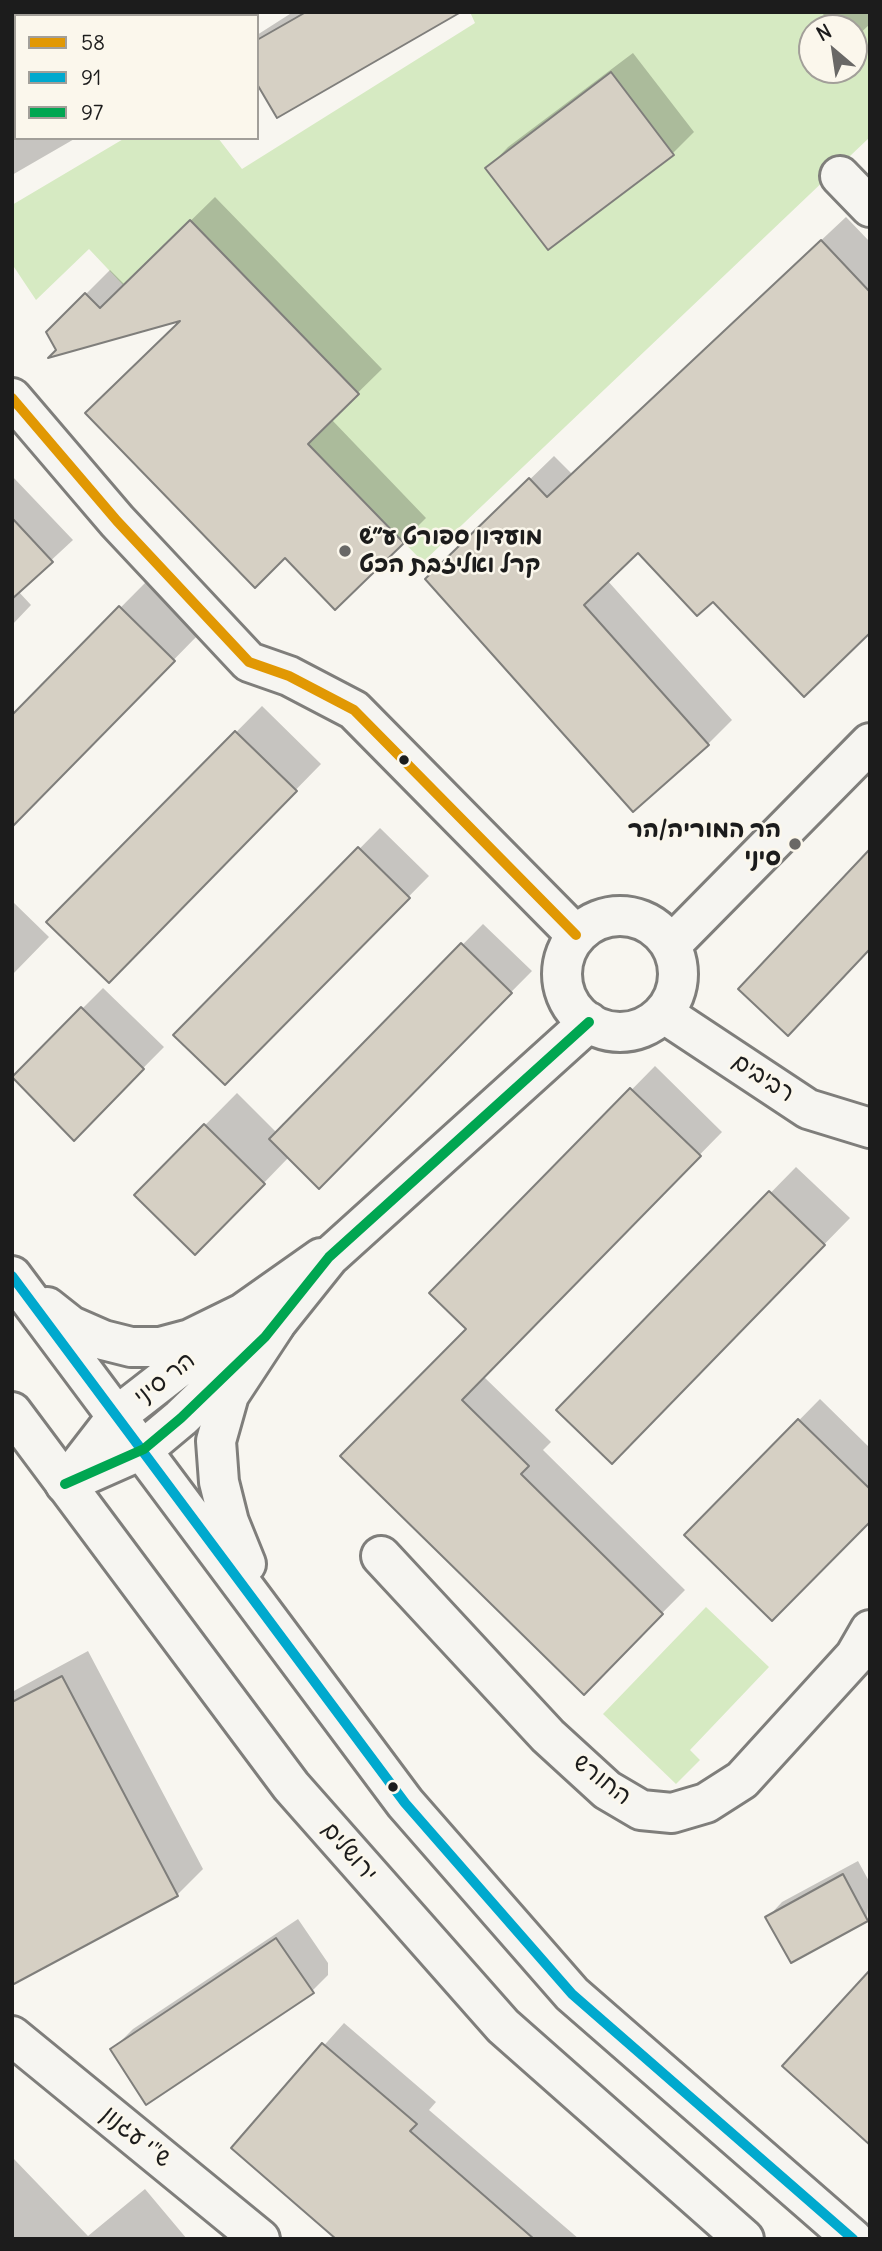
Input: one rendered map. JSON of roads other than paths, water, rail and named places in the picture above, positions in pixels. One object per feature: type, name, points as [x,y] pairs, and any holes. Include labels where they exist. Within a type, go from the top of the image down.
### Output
[{"type":"street","points":[[839,176],[870,207]]},
{"type":"street","points":[[12,398],[117,521],[249,662],[289,676],[354,710],[576,935]]},
{"type":"street","points":[[671,945],[870,743]]},
{"type":"street","points":[[626,915],[652,925],[671,945],[678,962],[678,980],[673,998],[663,1013],[636,1030],[619,1032],[603,1029],[589,1022],[570,1000],[562,972],[566,953],[576,935],[590,924],[607,917],[626,915]]},
{"type":"street","name":"רביבים","points":[[663,1013],[808,1109],[870,1128]]},
{"type":"street","name":"הר סיני","points":[[65,1483],[118,1415],[325,1257],[589,1022]]},
{"type":"street","points":[[15,1279],[71,1326],[103,1340],[131,1347],[160,1347],[190,1339],[243,1313],[325,1257]]},
{"type":"street","name":"הר סיני","points":[[65,1483],[144,1449],[181,1418],[275,1325],[325,1257]]},
{"type":"street","points":[[15,1279],[263,1608],[405,1803],[572,1994],[852,2239]]},
{"type":"street","points":[[263,1608],[229,1522],[219,1482],[216,1441],[220,1417],[229,1395],[275,1325]]},
{"type":"street","name":"ירושלים","points":[[12,1412],[291,1786],[503,2026],[744,2239]]},
{"type":"street","name":"החורש","points":[[381,1556],[548,1736],[607,1790],[641,1810],[672,1813],[706,1803],[742,1780],[855,1656],[870,1630]]},
{"type":"street","name":"ש\"י עגנון","points":[[12,2036],[260,2239]]},
{"type":"place","name":"מועדון ספורט ע״שׁ קרל ואליזבת הכט","points":[[345,551]]},
{"type":"place","name":"הר המוריה/הר סיני","points":[[795,844]]}]
